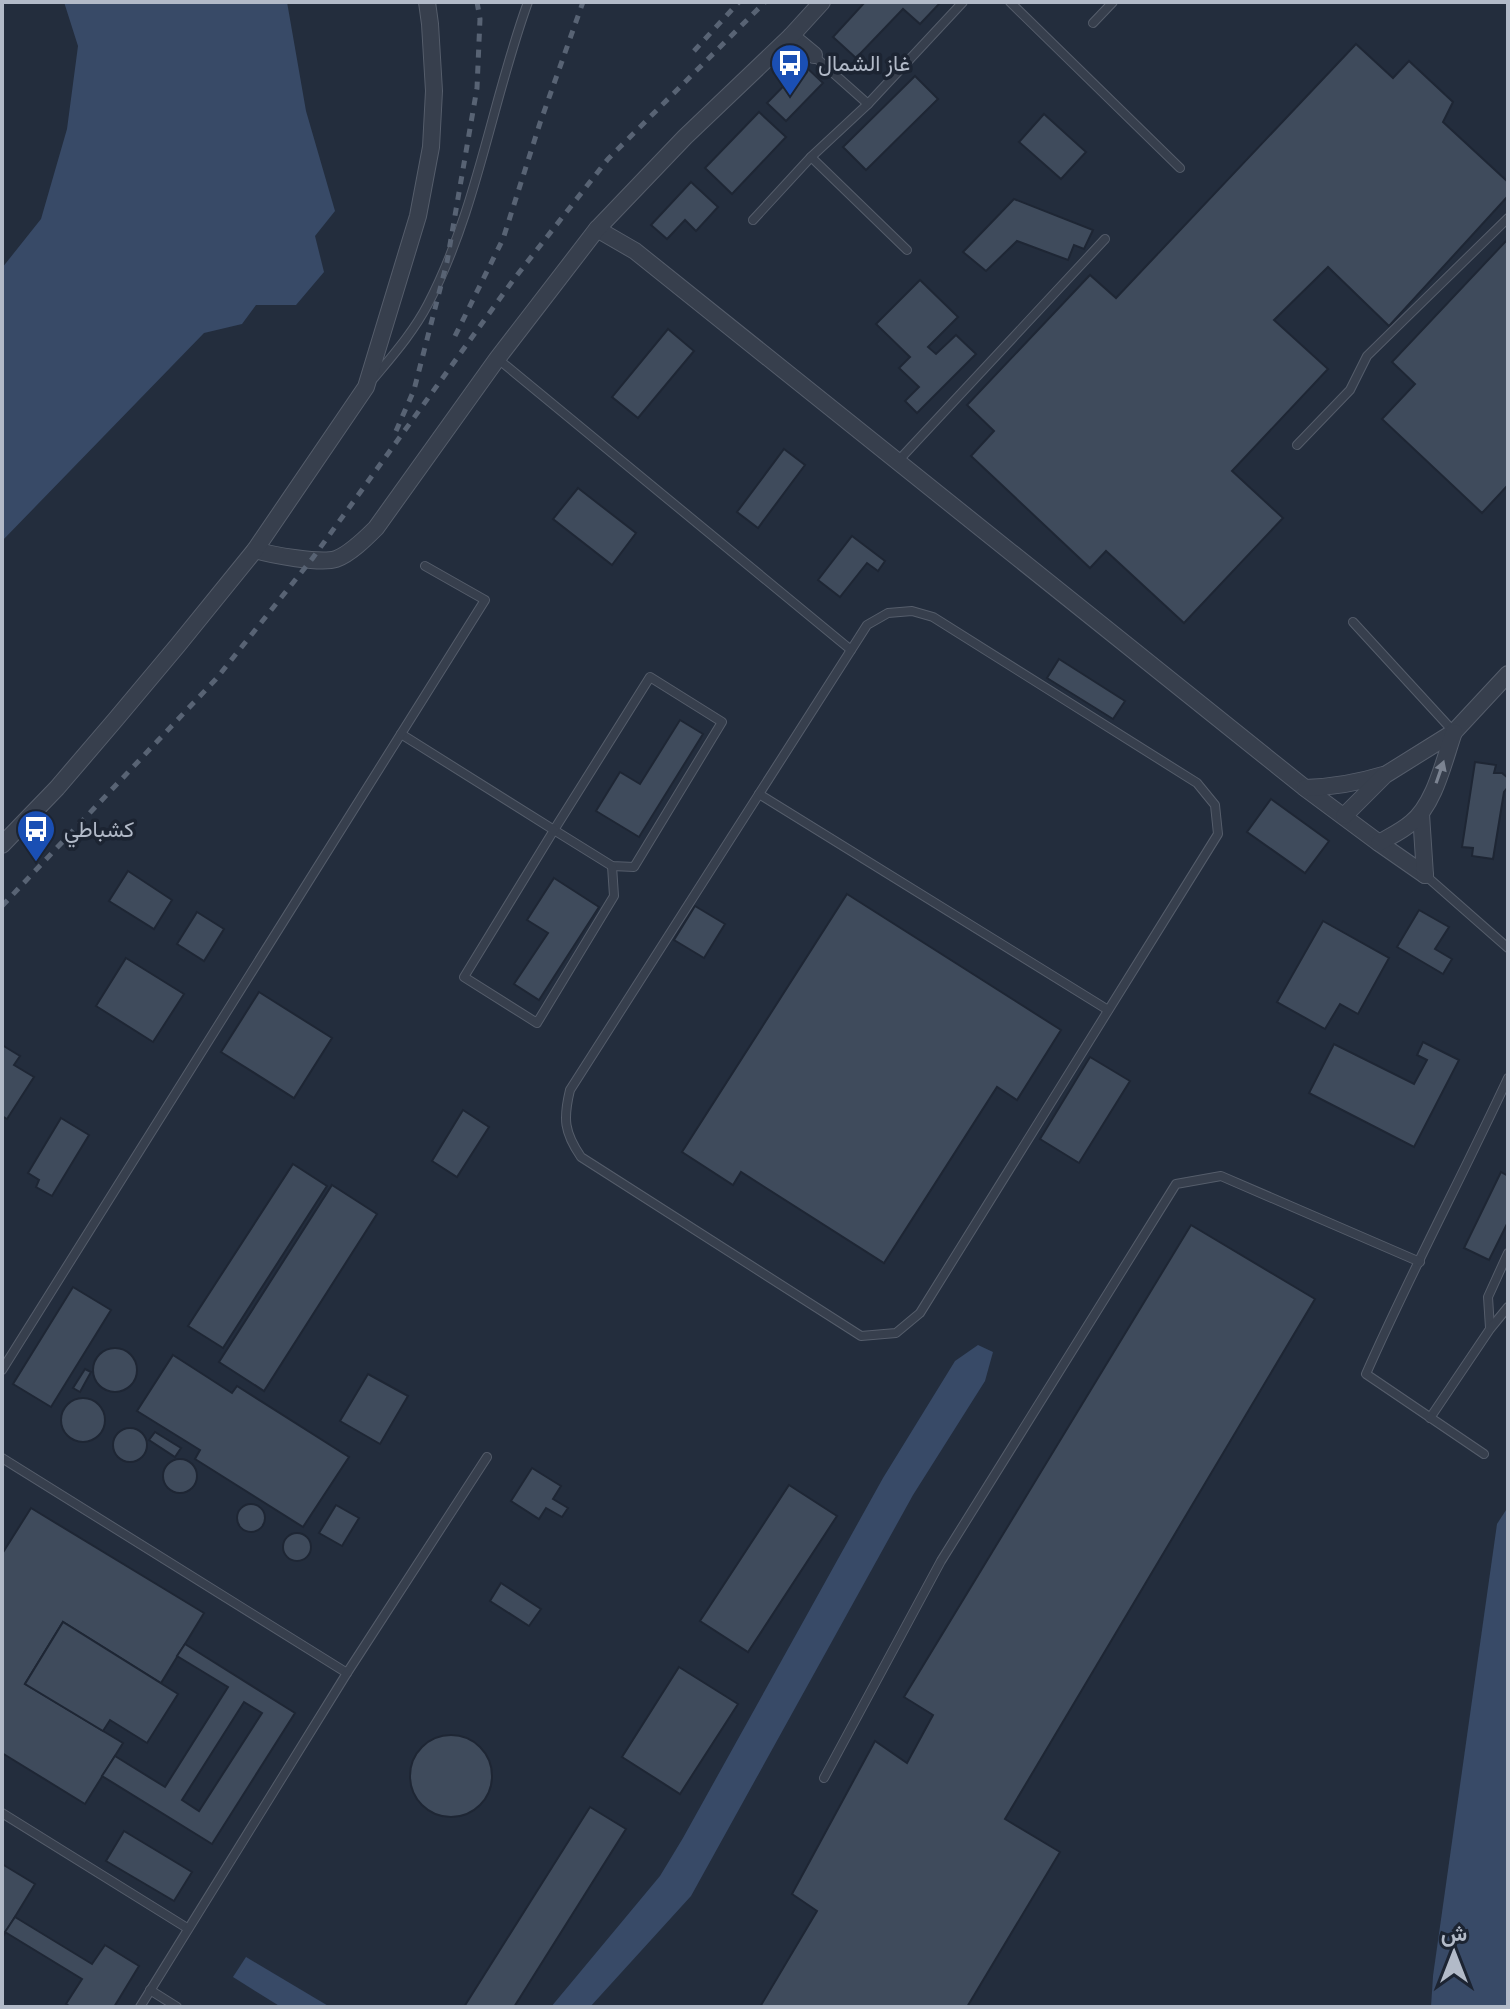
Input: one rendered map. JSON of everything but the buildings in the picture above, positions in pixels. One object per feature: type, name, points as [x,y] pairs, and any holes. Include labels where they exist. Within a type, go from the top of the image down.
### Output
[{"type":"street","points":[[2,845],[57,788],[255,550],[366,387],[418,216],[431,147],[434,91],[427,2]]},
{"type":"street","points":[[255,550],[277,556],[335,560],[376,528],[497,359],[597,229],[822,2]]},
{"type":"street","points":[[791,36],[814,55]]},
{"type":"street","points":[[597,229],[635,251],[1305,788],[1425,875]]},
{"type":"street","points":[[1344,816],[1385,775],[1454,732],[1508,674]]},
{"type":"street","points":[[1379,843],[1411,824],[1421,814],[1430,799],[1454,732]]},
{"type":"street","points":[[1305,788],[1332,787],[1385,775]]},
{"type":"street","points":[[1421,814],[1425,875]]},
{"type":"lane","points":[[366,387],[405,340],[427,305],[447,262],[477,178],[513,44],[528,2]]},
{"type":"lane","points":[[753,220],[963,2]]},
{"type":"lane","points":[[1010,2],[1180,168]]},
{"type":"lane","points":[[1093,23],[1113,2]]},
{"type":"lane","points":[[814,55],[868,104]]},
{"type":"lane","points":[[811,157],[907,250]]},
{"type":"lane","points":[[1297,445],[1350,390],[1367,356],[1508,218]]},
{"type":"lane","points":[[899,460],[1105,239]]},
{"type":"lane","points":[[497,359],[851,650]]},
{"type":"lane","points":[[2,1370],[485,600],[425,566]]},
{"type":"lane","points":[[912,611],[933,617],[1197,783],[1215,805],[1218,834],[920,1313],[896,1333],[861,1336],[581,1157],[568,1139],[565,1110],[570,1090],[759,794],[867,625],[888,613],[912,611]]},
{"type":"lane","points":[[1353,622],[1454,732]]},
{"type":"lane","points":[[401,734],[554,830],[612,866],[634,867],[722,722],[650,677],[554,830],[464,977],[537,1023],[614,896],[612,866]]},
{"type":"lane","points":[[759,794],[1108,1010]]},
{"type":"lane","points":[[1425,875],[1508,948]]},
{"type":"lane","points":[[1484,1454],[1366,1374],[1508,1078]]},
{"type":"lane","points":[[824,1778],[941,1561],[1176,1184],[1221,1176],[1420,1262]]},
{"type":"lane","points":[[1490,1329],[1488,1297],[1508,1253]]},
{"type":"lane","points":[[1430,1418],[1508,1307]]},
{"type":"lane","points":[[140,2007],[347,1673],[487,1457]]},
{"type":"lane","points":[[2,1458],[347,1673]]},
{"type":"lane","points":[[2,1813],[187,1928]]},
{"type":"lane","points":[[150,1990],[177,2007]]},
{"type":"water","points":[[64,2],[287,2],[306,111],[335,211],[315,236],[324,272],[296,305],[256,305],[242,324],[204,333],[2,541],[2,268],[41,219],[67,129],[78,46]]},
{"type":"water","points":[[978,1345],[993,1352],[985,1381],[913,1495],[691,1896],[590,2007],[551,2007],[660,1876],[883,1478],[955,1361]]},
{"type":"water","points":[[1508,1507],[1508,2007],[1431,2007],[1497,1524]]},
{"type":"water","points":[[246,1957],[330,2007],[281,2007],[233,1977]]},
{"type":"railway","points":[[396,431],[414,390],[447,262],[477,88],[480,19],[477,2]]},
{"type":"railway","points":[[455,336],[503,239],[583,2]]},
{"type":"railway","points":[[694,51],[739,2]]},
{"type":"railway","points":[[2,906],[216,679],[312,559],[514,279],[608,159],[765,2]]},
{"type":"place","name":"غاز الشمال","points":[[790,97]]},
{"type":"place","name":"كشباطي","points":[[36,863]]}]
